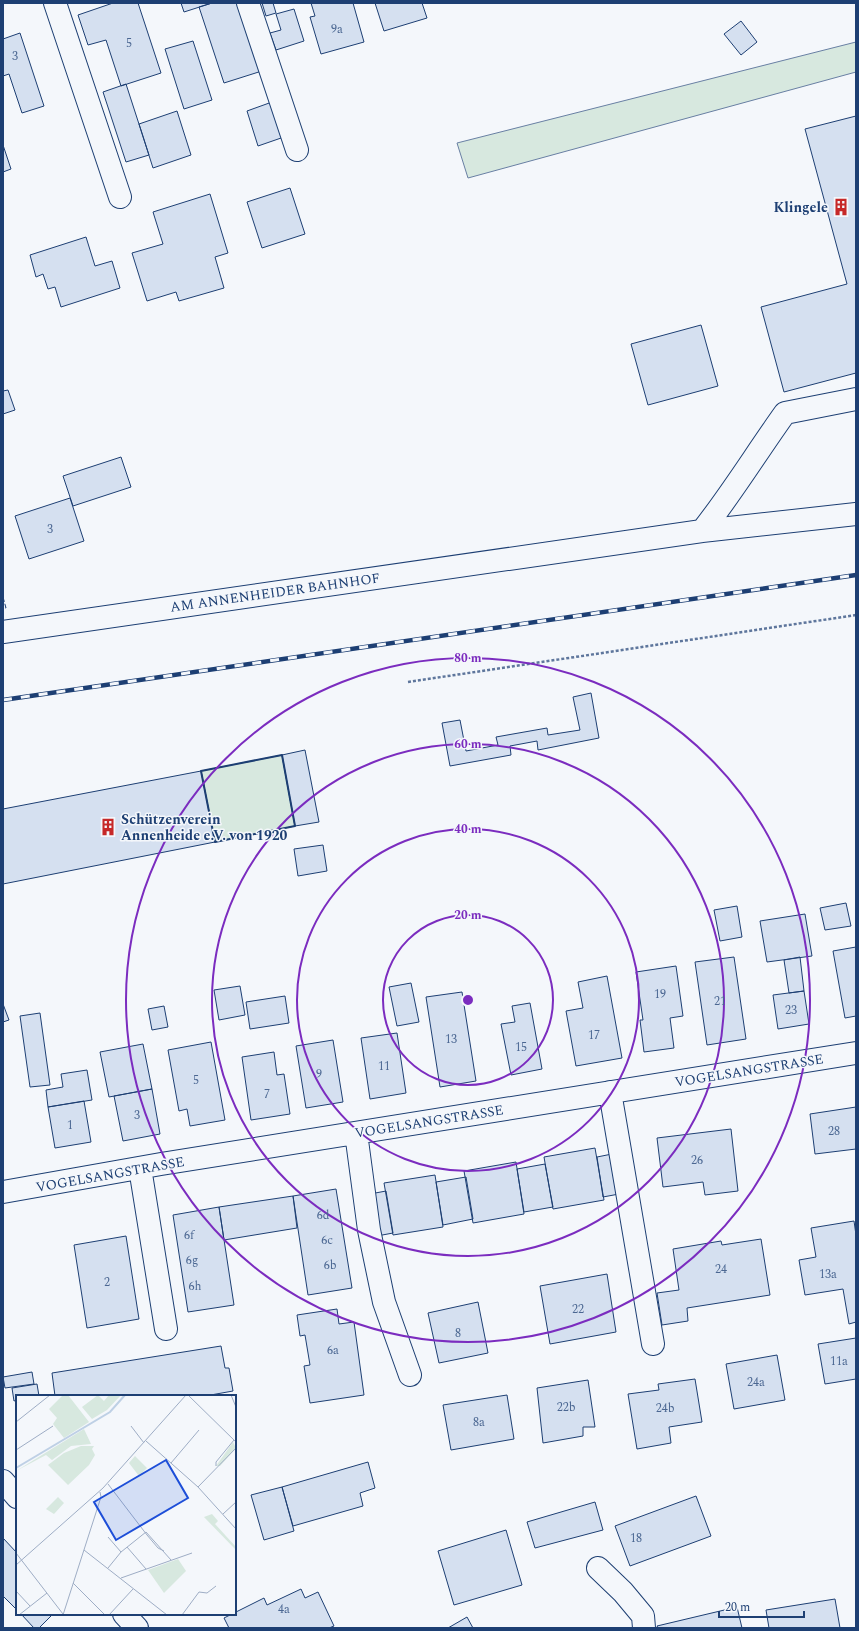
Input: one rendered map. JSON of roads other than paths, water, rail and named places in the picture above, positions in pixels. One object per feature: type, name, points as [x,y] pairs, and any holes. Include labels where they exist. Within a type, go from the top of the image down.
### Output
[{"type":"street","points":[[55,3],[120,197]]},
{"type":"street","points":[[248,3],[297,150]]},
{"type":"street","points":[[702,531],[730,496],[753,458],[785,413],[856,399]]},
{"type":"street","name":"AM ANNENHEIDER BAHNHOF","points":[[3,632],[548,552],[702,531],[856,514]]},
{"type":"street","name":"VOGELSANGSTRASSE","points":[[3,1192],[140,1168],[856,1053]]},
{"type":"street","points":[[610,1092],[653,1344]]},
{"type":"street","points":[[356,1133],[368,1230],[384,1302],[410,1375]]},
{"type":"street","points":[[140,1168],[166,1329]]},
{"type":"street","points":[[3,1481],[16,1496]]},
{"type":"street","points":[[598,1568],[623,1592],[643,1616],[644,1628]]},
{"type":"street","points":[[125,1615],[137,1628]]},
{"type":"railway","points":[[3,700],[856,575]]},
{"type":"place","name":"Klingele","points":[[841,207]]},
{"type":"place","name":"Schützenverein Annenheide e.V. von 1920","points":[[108,827]]}]
